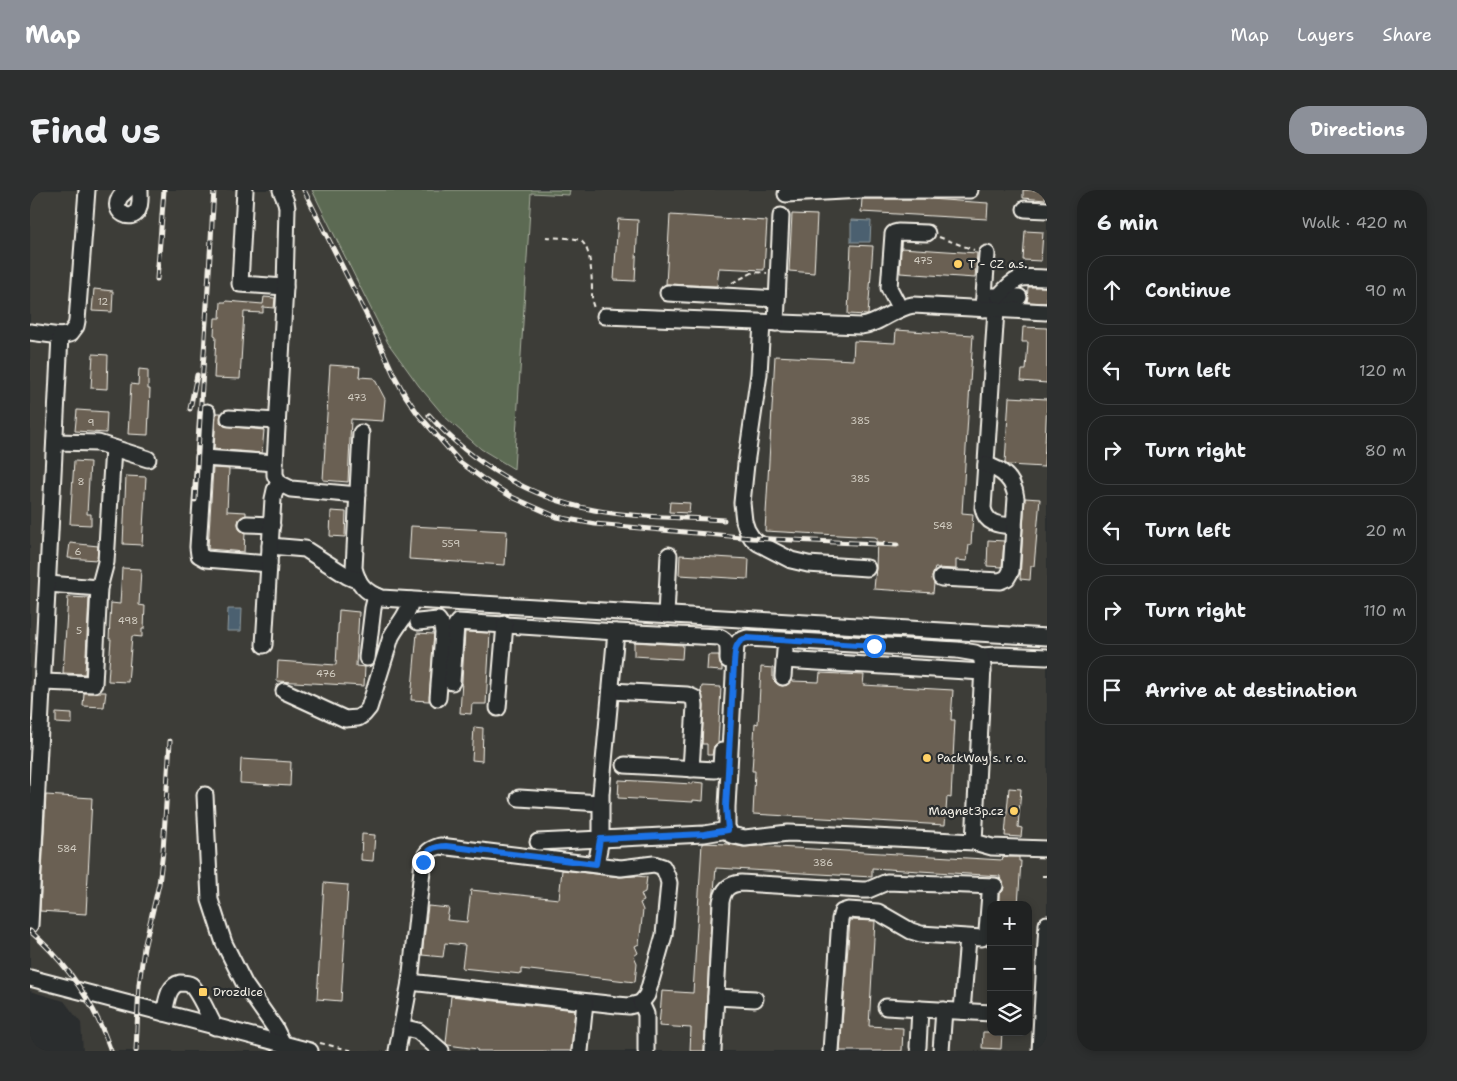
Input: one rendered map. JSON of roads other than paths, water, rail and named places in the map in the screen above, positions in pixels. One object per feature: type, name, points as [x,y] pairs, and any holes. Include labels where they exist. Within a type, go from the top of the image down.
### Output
[{"type":"street","points":[[30,332],[60,336],[70,334],[76,326],[87,190]]},
{"type":"street","points":[[245,190],[240,284],[285,287]]},
{"type":"street","points":[[281,190],[287,208],[285,287],[275,475],[278,482],[291,489],[358,494]]},
{"type":"street","points":[[786,194],[879,190],[970,190]]},
{"type":"street","points":[[123,193],[138,196]]},
{"type":"street","points":[[1025,209],[1047,210]]},
{"type":"street","points":[[781,216],[777,299],[769,323],[759,374],[742,503],[744,521],[752,538],[791,560],[808,564],[867,568]]},
{"type":"street","points":[[900,309],[889,288],[893,234],[898,232],[927,233]]},
{"type":"street","points":[[987,254],[991,302],[984,514],[995,524],[1014,526]]},
{"type":"street","points":[[991,302],[1018,278],[1047,278]]},
{"type":"street","points":[[668,293],[777,299]]},
{"type":"street","points":[[605,316],[867,326],[907,306],[991,302],[1019,298]]},
{"type":"street","points":[[991,302],[1046,312]]},
{"type":"street","points":[[30,925],[34,796],[43,682],[60,336]]},
{"type":"street","points":[[207,412],[199,555],[206,560],[270,564]]},
{"type":"street","points":[[229,418],[277,421]]},
{"type":"street","points":[[361,433],[354,568],[364,589],[376,596],[390,600],[1047,637]]},
{"type":"street","points":[[55,442],[98,444],[148,459]]},
{"type":"street","points":[[43,682],[94,684],[99,588],[106,562],[113,448]]},
{"type":"street","points":[[204,458],[275,463]]},
{"type":"street","points":[[941,578],[996,582],[1004,580],[1011,571],[1015,490],[1003,472],[986,465]]},
{"type":"street","points":[[264,645],[273,499],[278,482]]},
{"type":"street","points":[[247,524],[272,525]]},
{"type":"street","points":[[270,546],[305,549],[347,576],[358,579]]},
{"type":"street","points":[[666,615],[669,555]]},
{"type":"street","points":[[48,584],[99,588]]},
{"type":"street","points":[[367,658],[376,596]]},
{"type":"street","points":[[284,691],[345,719],[358,718],[364,714],[368,708],[396,627],[406,615],[411,600]]},
{"type":"street","points":[[438,698],[443,633],[442,626],[438,620],[439,602]]},
{"type":"street","points":[[418,622],[438,620]]},
{"type":"street","points":[[452,682],[456,625],[458,622],[715,637],[726,641],[728,649],[720,768],[715,770],[625,765]]},
{"type":"street","points":[[498,708],[505,624]]},
{"type":"street","points":[[596,864],[600,839],[601,803],[616,632]]},
{"type":"street","points":[[1047,657],[981,656],[964,651],[786,640],[744,639],[739,641],[736,646],[726,807],[728,830],[731,835],[740,838],[805,833],[974,842],[992,847],[1047,849]]},
{"type":"street","points":[[783,677],[786,640]]},
{"type":"street","points":[[873,666],[874,646]]},
{"type":"street","points":[[897,667],[898,647]]},
{"type":"street","points":[[930,669],[931,649]]},
{"type":"street","points":[[974,842],[983,672],[981,656]]},
{"type":"street","points":[[784,660],[983,672]]},
{"type":"street","points":[[611,690],[688,695],[694,698],[691,769]]},
{"type":"street","points":[[205,795],[210,900],[224,943],[245,985],[275,1028],[283,1044]]},
{"type":"street","points":[[518,798],[601,803]]},
{"type":"street","points":[[538,842],[704,834],[728,830]]},
{"type":"street","points":[[397,1051],[410,982],[423,862],[424,856],[430,849],[446,846],[626,868],[654,864],[662,867],[668,876],[669,891],[662,944],[647,995],[641,1003],[630,1006],[585,1002],[410,982]]},
{"type":"street","points":[[713,1051],[721,902],[723,891],[730,885],[741,883],[868,890],[887,882],[992,890],[987,934],[982,938],[916,933],[881,913],[848,910],[842,912],[831,1051]]},
{"type":"street","points":[[1040,1051],[1035,1015],[1047,924]]},
{"type":"street","points":[[962,1011],[968,938]]},
{"type":"street","points":[[30,978],[310,1051]]},
{"type":"street","points":[[164,1013],[170,990],[175,985],[185,983],[191,985],[196,992],[215,1027]]},
{"type":"street","points":[[716,997],[755,999]]},
{"type":"street","points":[[580,1051],[585,1002]]},
{"type":"street","points":[[641,1003],[646,1014],[646,1051]]},
{"type":"street","points":[[886,1007],[987,1012]]},
{"type":"street","points":[[918,1047],[920,1009]]},
{"type":"street","points":[[941,1051],[944,1010]]},
{"type":"street","points":[[402,1027],[418,1031],[441,1051]]},
{"type":"water","points":[[851,220],[871,221],[870,242],[851,242]]},
{"type":"water","points":[[228,609],[242,609],[241,631],[227,631]]},
{"type":"railway","points":[[157,279],[164,190]]},
{"type":"railway","points":[[195,500],[214,190]]},
{"type":"railway","points":[[304,190],[405,395],[418,414],[460,462],[512,497],[557,517],[595,524],[752,538],[897,545]]},
{"type":"railway","points":[[190,409],[197,375]]},
{"type":"railway","points":[[429,415],[446,433],[483,463],[525,488],[548,497],[610,513],[724,520]]},
{"type":"railway","points":[[136,1051],[139,984],[144,948],[159,884],[163,851],[170,741]]},
{"type":"railway","points":[[30,931],[68,971],[97,1017],[111,1051]]},
{"type":"place","name":"T - CZ a.s.","points":[[958,264]]},
{"type":"place","name":"PackWay s. r. o.","points":[[927,758]]},
{"type":"place","name":"Magnet3p.cz","points":[[1014,811]]},
{"type":"place","name":"Drozdice","points":[[203,992]]}]
